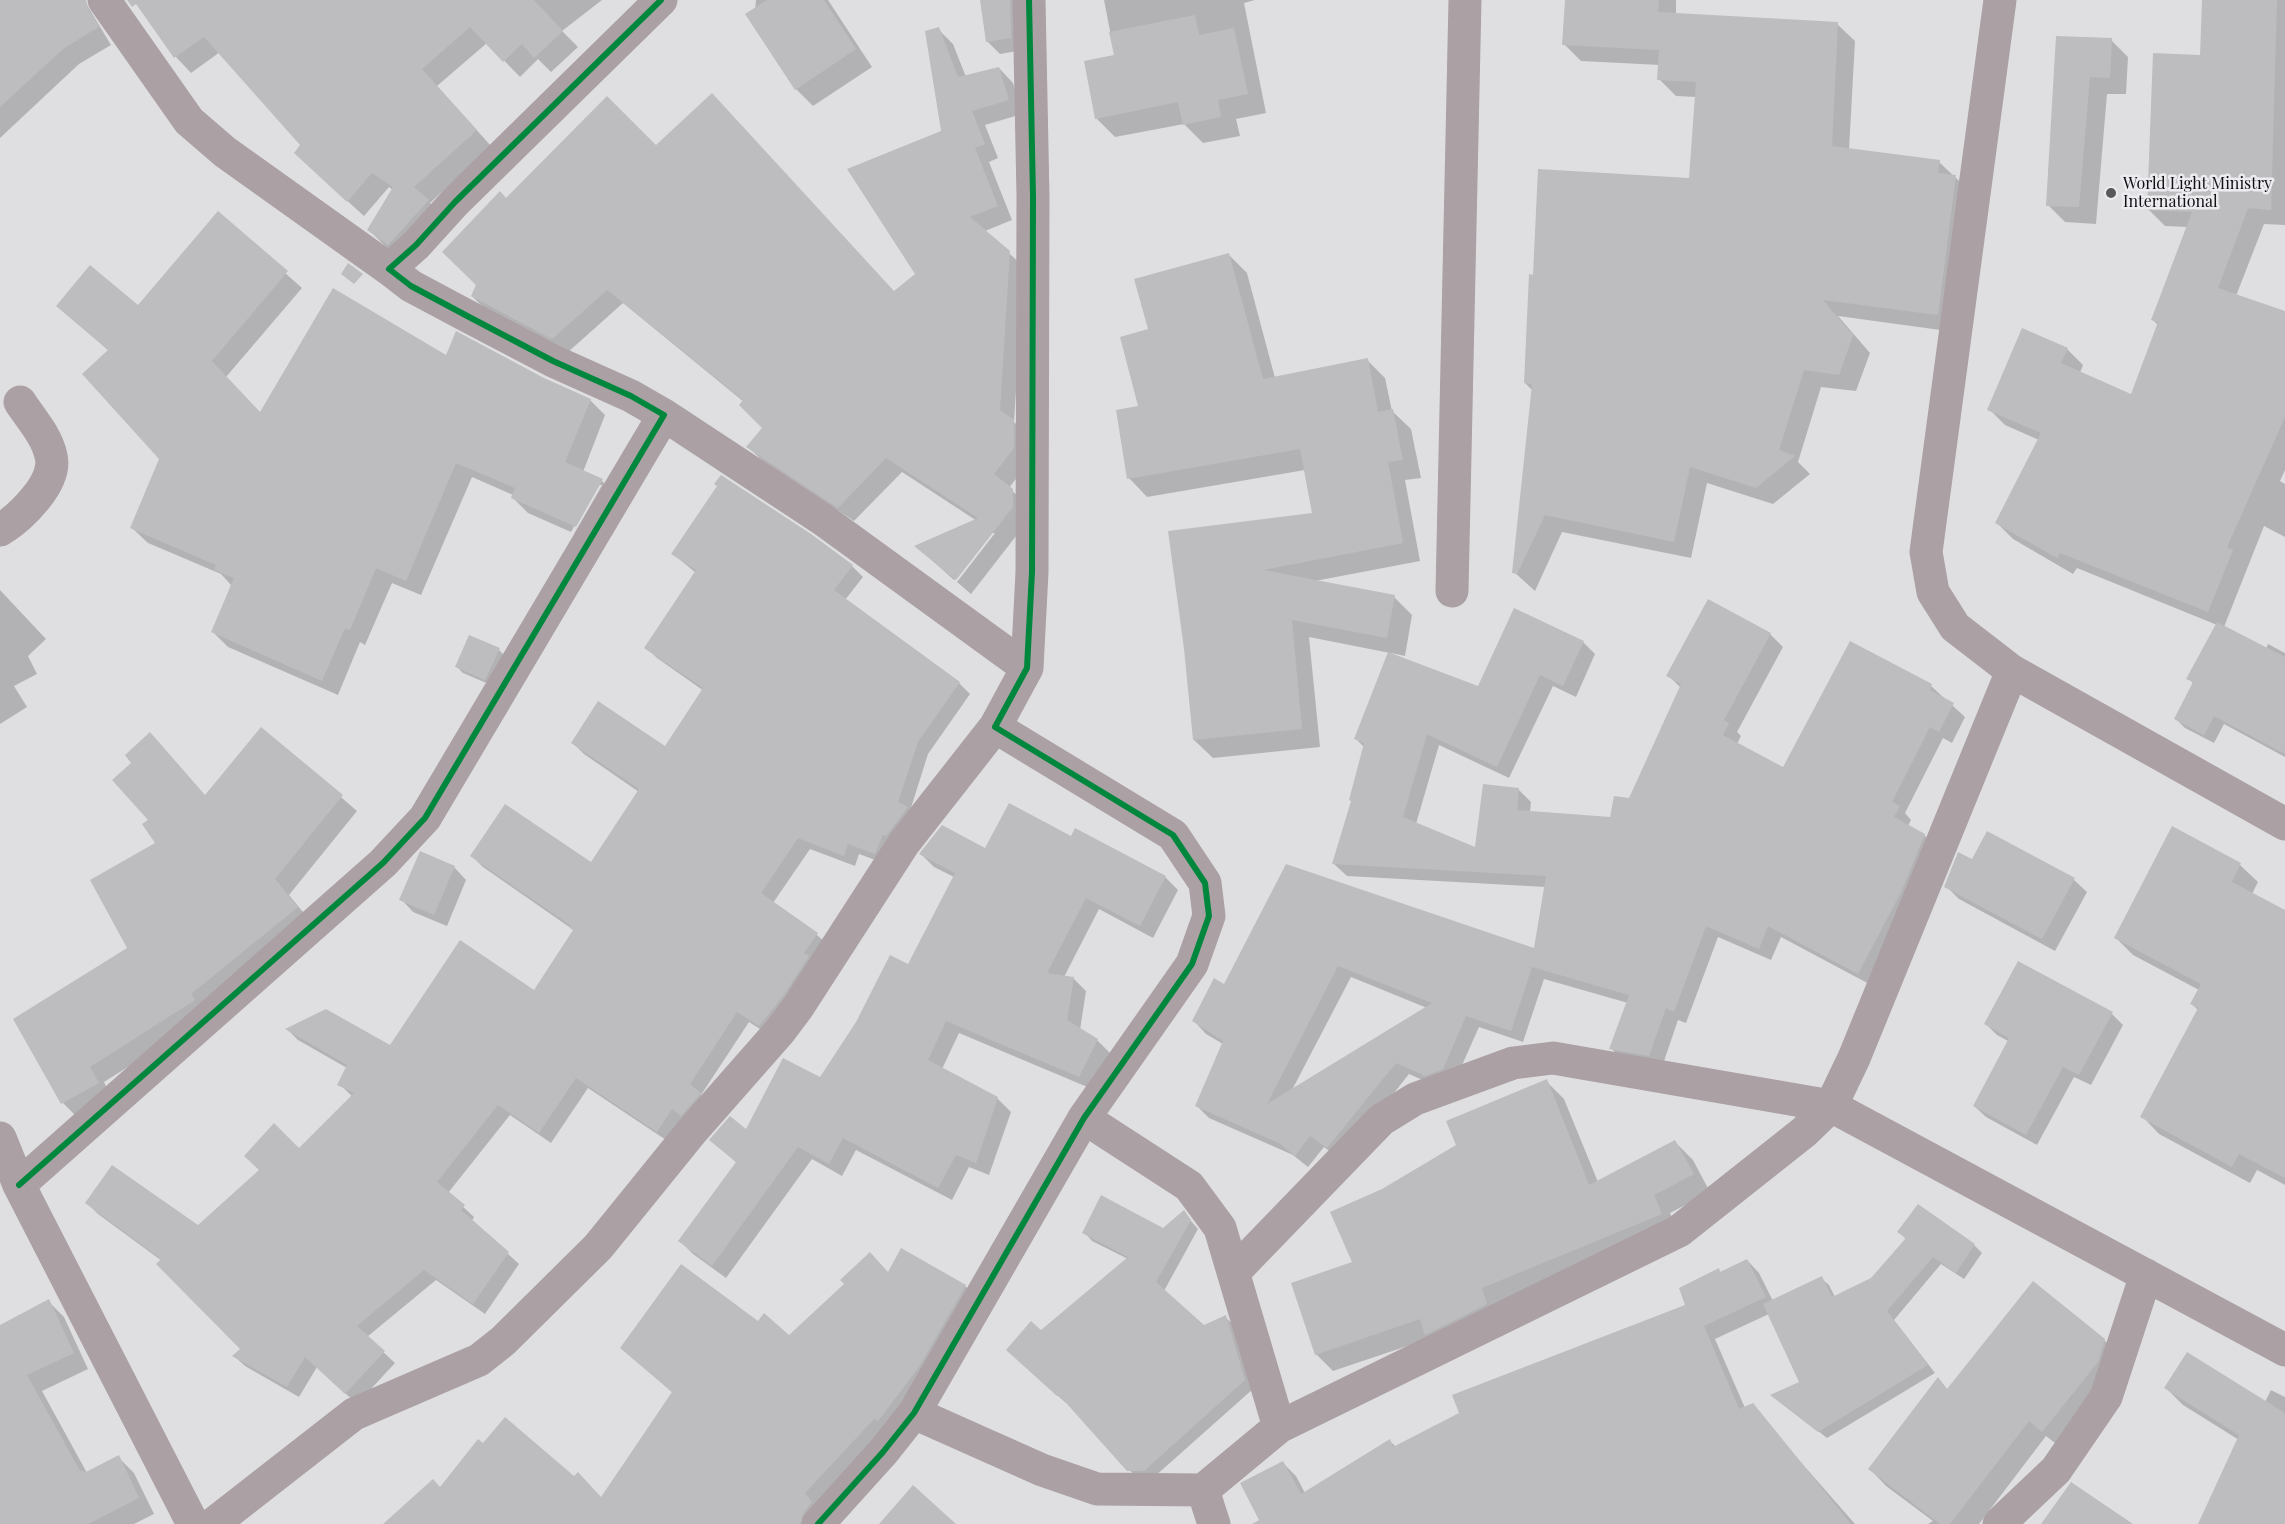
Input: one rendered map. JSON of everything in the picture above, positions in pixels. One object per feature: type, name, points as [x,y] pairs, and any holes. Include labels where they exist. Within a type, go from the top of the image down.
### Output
[{"type":"street","points":[[104,0],[189,121],[225,152],[411,286],[553,361],[631,396],[664,415],[822,519],[969,629],[1027,668]]},
{"type":"street","points":[[389,269],[416,245],[455,202],[661,0]]},
{"type":"street","points":[[213,1524],[354,1414],[479,1360],[503,1341],[590,1255],[798,1007],[904,843],[995,727],[1027,668],[1033,537],[1033,196],[1029,0]]},
{"type":"street","points":[[1452,591],[1466,0]]},
{"type":"street","points":[[2000,0],[1926,552],[1933,592],[1955,627],[2012,671],[2285,824]]},
{"type":"street","points":[[0,530],[13,522],[35,499],[50,476],[52,458],[49,449],[20,402]]},
{"type":"street","points":[[19,1185],[383,863],[424,818],[664,415]]},
{"type":"street","points":[[914,1413],[1042,1470],[1097,1489],[1203,1490],[1279,1426],[1679,1231],[1804,1132],[1831,1106],[1854,1058],[2012,671]]},
{"type":"street","points":[[818,1524],[883,1452],[914,1413],[1084,1118],[1191,964],[1209,916],[1205,883],[1173,835],[995,727]]},
{"type":"street","points":[[1234,1272],[1381,1120],[1415,1100],[1513,1063],[1553,1058],[1831,1106],[2285,1350]]},
{"type":"street","points":[[1084,1118],[1189,1186],[1220,1228],[1279,1426]]},
{"type":"street","points":[[0,1138],[19,1185],[192,1524]]},
{"type":"street","points":[[1999,1524],[2056,1470],[2106,1397],[2146,1275]]},
{"type":"street","points":[[1203,1490],[1214,1524]]},
{"type":"building","points":[[0,0],[86,0],[89,11],[100,26],[63,49],[0,107]]},
{"type":"building","points":[[127,0],[534,0],[563,31],[534,58],[522,44],[503,62],[470,27],[422,69],[477,130],[414,187],[429,200],[388,245],[367,230],[393,187],[372,173],[347,202],[294,153],[300,145],[204,37],[174,58],[136,4],[132,7]]},
{"type":"building","points":[[767,0],[824,0],[856,49],[795,90],[745,14]]},
{"type":"building","points":[[980,0],[1010,0],[1011,38],[986,42]]},
{"type":"building","points":[[1565,0],[1659,0],[1658,12],[1838,22],[1832,146],[1940,160],[1938,173],[1956,175],[1938,315],[1823,300],[1853,335],[1839,375],[1804,370],[1779,450],[1795,456],[1756,488],[1690,467],[1674,542],[1545,515],[1517,574],[1512,573],[1532,384],[1524,383],[1529,274],[1533,275],[1538,169],[1689,178],[1696,82],[1657,80],[1659,50],[1562,45]]},
{"type":"building","points":[[2202,0],[2277,0],[2271,210],[2248,208],[2218,288],[2285,311],[2285,417],[2227,547],[2233,550],[2208,612],[2060,553],[2057,558],[1995,523],[2041,433],[1987,410],[2022,328],[2068,348],[2061,363],[2131,394],[2158,322],[2151,320],[2192,212],[2147,210],[2153,53],[2200,55]]},
{"type":"building","points":[[1195,15],[1199,35],[1234,28],[1248,94],[1218,100],[1221,117],[1183,125],[1178,102],[1095,119],[1084,61],[1114,55],[1109,32]]},
{"type":"building","points":[[939,27],[958,77],[999,67],[1009,100],[972,111],[985,144],[975,148],[998,206],[970,217],[1010,251],[1000,410],[1014,420],[1014,448],[994,474],[1013,489],[1013,507],[956,580],[914,546],[978,518],[886,458],[838,508],[746,447],[762,428],[739,405],[743,400],[607,290],[552,339],[471,296],[476,285],[442,252],[500,191],[506,198],[607,96],[656,145],[712,93],[894,291],[915,274],[847,169],[941,131],[925,31]]},
{"type":"building","points":[[2056,36],[2112,38],[2110,78],[2090,77],[2079,207],[2046,206]]},
{"type":"building","points":[[218,211],[288,271],[212,361],[260,412],[333,288],[446,355],[456,331],[544,378],[591,399],[565,462],[603,479],[576,527],[511,498],[515,488],[456,463],[406,581],[376,568],[350,630],[345,628],[322,681],[211,632],[234,578],[214,570],[216,565],[130,528],[159,459],[82,374],[108,350],[56,306],[90,265],[138,305]]},
{"type":"building","points":[[1229,253],[1263,379],[1368,358],[1378,412],[1393,409],[1403,460],[1388,462],[1403,543],[1263,570],[1395,595],[1387,638],[1292,620],[1302,729],[1193,740],[1184,649],[1168,531],[1312,513],[1300,449],[1127,479],[1116,410],[1138,406],[1120,337],[1148,329],[1134,279]]},
{"type":"building","points":[[348,263],[363,274],[354,284],[341,274]]},
{"type":"building","points":[[721,475],[811,534],[853,565],[834,590],[960,682],[918,742],[898,802],[908,807],[886,836],[883,835],[875,854],[848,844],[844,856],[798,838],[761,893],[818,933],[804,953],[809,956],[783,996],[759,1026],[737,1012],[690,1084],[701,1093],[681,1116],[672,1109],[657,1132],[576,1078],[539,1133],[498,1105],[437,1182],[465,1205],[461,1210],[509,1252],[473,1304],[424,1270],[357,1326],[385,1351],[345,1394],[305,1357],[287,1387],[232,1356],[240,1349],[156,1264],[161,1259],[85,1203],[112,1165],[198,1225],[259,1170],[244,1156],[274,1123],[299,1148],[354,1093],[337,1085],[347,1065],[285,1029],[326,1009],[390,1045],[460,940],[534,990],[573,930],[571,926],[470,856],[505,804],[591,862],[639,789],[571,743],[598,701],[665,746],[703,688],[644,648],[696,570],[671,554],[717,486],[714,484]]},
{"type":"building","points":[[1708,599],[1771,633],[1724,720],[1729,723],[1723,735],[1783,767],[1850,641],[1932,684],[1930,690],[1954,703],[1939,732],[1930,727],[1892,802],[1900,806],[1894,817],[1925,834],[1901,892],[1858,974],[1768,926],[1759,949],[1706,926],[1674,1012],[1666,1008],[1649,1056],[1609,1049],[1629,995],[1532,967],[1511,1031],[1466,1016],[1443,1069],[1425,1076],[1396,1063],[1327,1148],[1310,1136],[1295,1156],[1279,1143],[1195,1106],[1223,1041],[1192,1021],[1214,978],[1224,984],[1286,864],[1534,948],[1546,876],[1332,864],[1351,801],[1349,800],[1364,743],[1354,739],[1388,652],[1478,686],[1514,608],[1584,641],[1563,686],[1540,675],[1497,767],[1427,734],[1403,817],[1475,847],[1483,784],[1519,788],[1517,810],[1610,817],[1614,796],[1629,798],[1681,684],[1666,676]],"holes":[[[1338,966],[1432,1003],[1267,1104]]]},
{"type":"building","points":[[2217,622],[2285,657],[2285,754],[2214,716],[2204,735],[2174,719],[2193,682],[2186,679]]},
{"type":"building","points":[[469,635],[500,648],[485,680],[455,667]]},
{"type":"building","points":[[261,727],[343,795],[275,879],[298,907],[191,994],[195,1000],[90,1067],[99,1083],[61,1104],[13,1019],[127,948],[90,880],[155,843],[142,824],[148,820],[112,780],[131,763],[125,755],[150,732],[205,795]]},
{"type":"building","points":[[1009,803],[1071,836],[1075,828],[1166,876],[1140,926],[1086,898],[1047,973],[1074,977],[1067,1020],[1098,1039],[1079,1077],[946,1021],[928,1060],[998,1097],[976,1163],[956,1155],[938,1188],[843,1138],[829,1164],[798,1147],[712,1266],[678,1241],[736,1162],[709,1140],[730,1116],[746,1129],[783,1058],[820,1077],[856,1022],[890,955],[908,964],[955,873],[919,854],[942,825],[985,848]]},
{"type":"building","points":[[2172,826],[2241,863],[2232,882],[2285,910],[2285,1178],[2239,1154],[2232,1167],[2140,1117],[2198,1008],[2190,1004],[2201,984],[2114,938]]},
{"type":"building","points":[[1987,831],[2075,878],[2042,939],[1944,887],[1958,852],[1972,859]]},
{"type":"building","points":[[420,851],[455,866],[434,915],[399,900]]},
{"type":"building","points":[[2018,961],[2113,1012],[2079,1075],[2063,1067],[2026,1135],[1973,1106],[2009,1038],[1984,1024]]},
{"type":"building","points":[[1547,1079],[1589,1185],[1675,1140],[1694,1174],[1654,1195],[1662,1214],[1482,1288],[1487,1304],[1425,1335],[1420,1319],[1315,1355],[1291,1283],[1352,1262],[1330,1212],[1382,1189],[1456,1145],[1446,1121]]},
{"type":"building","points":[[1101,1195],[1163,1228],[1184,1210],[1191,1220],[1156,1282],[1204,1325],[1226,1315],[1245,1380],[1144,1471],[1127,1471],[1059,1395],[1057,1396],[1006,1350],[1031,1321],[1041,1330],[1128,1257],[1082,1233]]},
{"type":"building","points":[[1918,1204],[1975,1244],[1956,1273],[1933,1257],[1887,1311],[1928,1365],[1818,1432],[1770,1395],[1799,1382],[1763,1304],[1822,1276],[1832,1297],[1871,1278],[1906,1238],[1897,1232]]},
{"type":"building","points":[[901,1248],[966,1285],[919,1367],[878,1421],[874,1419],[805,1493],[812,1502],[804,1512],[800,1524],[383,1524],[433,1479],[440,1487],[478,1439],[483,1443],[505,1417],[574,1476],[578,1472],[601,1497],[672,1392],[620,1348],[681,1264],[758,1321],[764,1313],[789,1335],[844,1284],[840,1280],[870,1252],[888,1272]]},
{"type":"building","points":[[1747,1259],[1766,1297],[1704,1326],[1739,1409],[1753,1403],[1851,1524],[1252,1524],[1259,1520],[1240,1483],[1283,1461],[1301,1494],[1390,1439],[1393,1447],[1459,1413],[1452,1395],[1685,1305],[1679,1288],[1719,1268],[1720,1272]]},
{"type":"building","points":[[2033,1281],[2105,1339],[2098,1362],[2042,1432],[2029,1421],[1950,1524],[1940,1524],[1868,1469],[1938,1377],[1947,1389]]},
{"type":"building","points":[[49,1299],[74,1353],[27,1375],[80,1471],[83,1470],[84,1473],[119,1455],[139,1498],[88,1524],[0,1524],[0,1325]]},
{"type":"building","points":[[2187,1352],[2285,1413],[2285,1524],[2198,1524],[2239,1435],[2164,1388]]},
{"type":"building","points":[[2071,1482],[2133,1524],[2041,1524]]},
{"type":"building","points":[[913,1485],[956,1524],[879,1524]]},
{"type":"cycle path","points":[[19,1185],[383,863],[425,818],[664,415],[631,396],[553,361],[471,318],[411,286],[389,269],[416,245],[455,202],[661,0]]},
{"type":"cycle path","points":[[818,1524],[883,1452],[914,1413],[1084,1118],[1192,964],[1209,916],[1205,883],[1173,835],[995,727],[1027,668],[1032,572],[1033,196],[1029,0]]},
{"type":"place","name":"World Light Ministry International","points":[[2111,193]]}]
